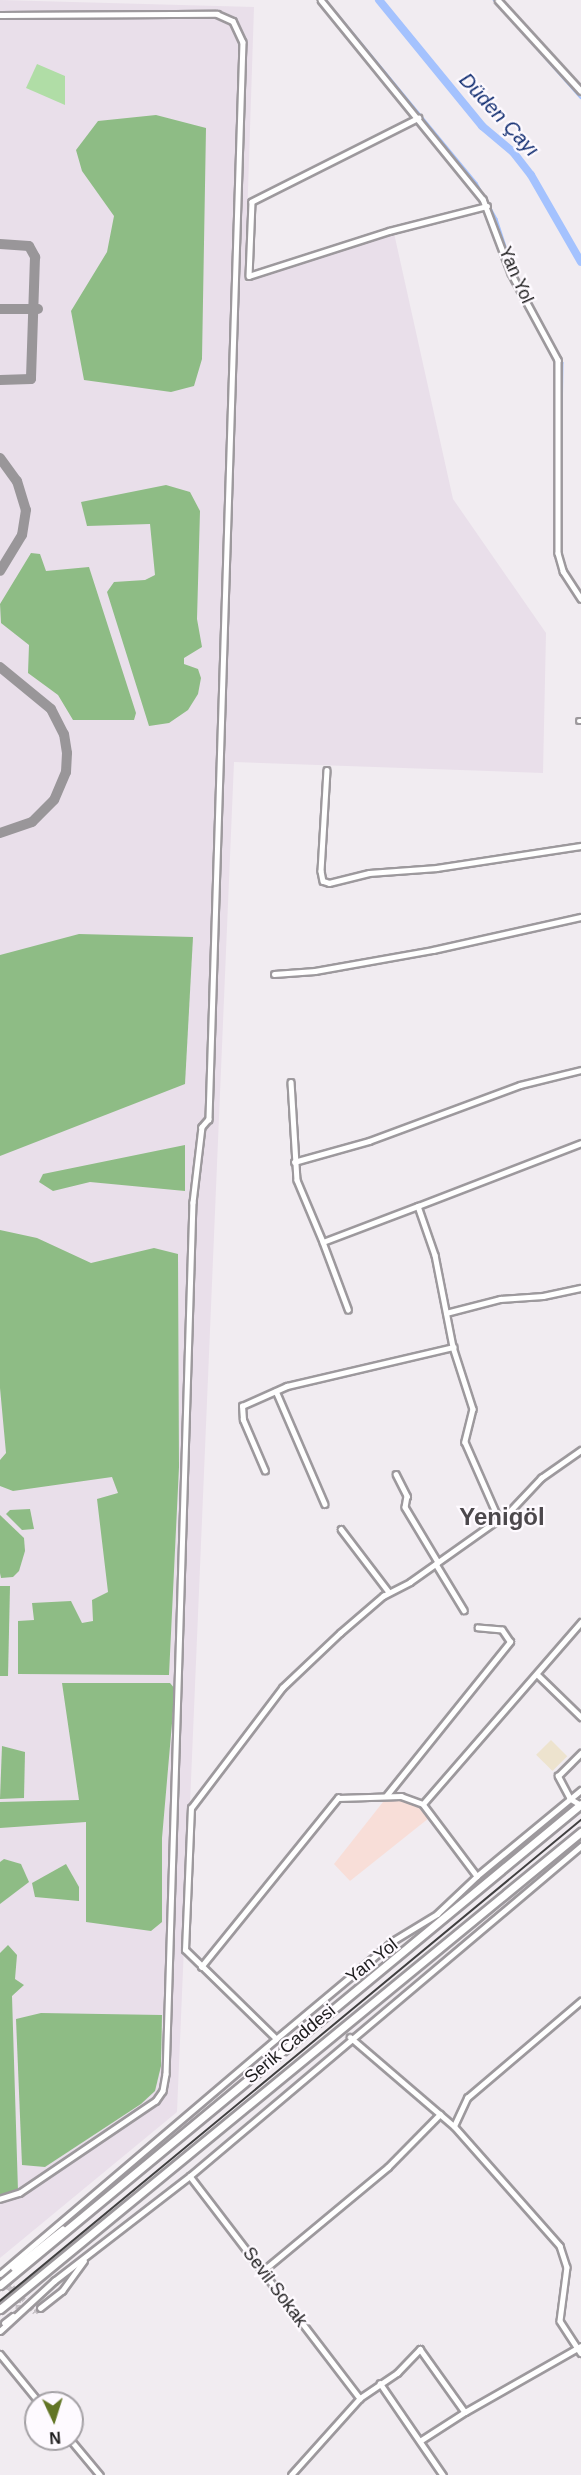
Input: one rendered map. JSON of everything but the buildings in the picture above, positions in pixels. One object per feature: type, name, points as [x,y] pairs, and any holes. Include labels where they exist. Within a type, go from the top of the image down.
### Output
[{"type":"highway","name":"Serik Caddesi","points":[[0,2285],[580,1805]]},
{"type":"highway","name":"Serik Caddesi","points":[[0,2309],[577,1839],[581,1832]]},
{"type":"street","name":"Yan Yol","points":[[321,0],[419,118],[487,206],[511,273],[560,365],[558,553],[566,577],[581,599]]},
{"type":"street","points":[[498,0],[581,91]]},
{"type":"street","points":[[0,15],[217,14],[233,21],[243,42],[209,1119],[202,1126],[193,1202],[166,2074],[163,2091],[156,2101],[20,2193],[0,2199]]},
{"type":"street","points":[[419,118],[252,202],[249,276],[389,231],[487,206]]},
{"type":"street","points":[[327,770],[321,871],[323,882],[329,883],[369,873],[437,868],[581,846]]},
{"type":"street","points":[[274,974],[315,971],[433,950],[581,917]]},
{"type":"street","points":[[294,1162],[378,1138],[520,1085],[581,1070]]},
{"type":"street","points":[[291,1082],[294,1162],[297,1180],[348,1309]]},
{"type":"street","points":[[323,1242],[581,1143]]},
{"type":"street","points":[[418,1206],[435,1255],[453,1347],[473,1409],[465,1442],[499,1519]]},
{"type":"street","points":[[446,1313],[500,1299],[543,1296],[581,1288]]},
{"type":"street","points":[[265,1471],[248,1435],[242,1406],[276,1391],[453,1347]]},
{"type":"street","points":[[276,1391],[325,1504]]},
{"type":"street","points":[[276,2039],[185,1950],[191,1808],[282,1688],[389,1592],[437,1563],[499,1519],[541,1478],[581,1450]]},
{"type":"street","points":[[396,1474],[407,1496],[405,1508],[464,1610]]},
{"type":"street","points":[[341,1529],[389,1592]]},
{"type":"street","points":[[423,1804],[581,1622]]},
{"type":"street","points":[[386,1796],[510,1642],[502,1630],[478,1628]]},
{"type":"street","points":[[537,1674],[581,1717]]},
{"type":"street","points":[[580,1805],[570,1799],[558,1773],[581,1753]]},
{"type":"street","name":"Yan Yol","points":[[0,2274],[393,1941],[437,1914],[477,1876],[581,1790]]},
{"type":"street","points":[[201,1967],[338,1798],[386,1796],[423,1804],[477,1876]]},
{"type":"street","points":[[564,1804],[571,1813]]},
{"type":"street","points":[[0,2329],[57,2280],[189,2176],[350,2037],[581,1846]]},
{"type":"street","points":[[454,2126],[467,2098],[581,2001]]},
{"type":"street","points":[[350,2037],[454,2126],[560,2246],[567,2266],[561,2321],[579,2346],[581,2353]]},
{"type":"street","points":[[264,2270],[388,2167],[440,2114]]},
{"type":"street","name":"Sevil Sokak","points":[[189,2176],[264,2270],[360,2398]]},
{"type":"street","points":[[13,2268],[85,2215]]},
{"type":"street","points":[[40,2308],[62,2290],[63,2284],[84,2261]]},
{"type":"street","points":[[57,2280],[63,2284]]},
{"type":"street","points":[[0,2329],[13,2316]]},
{"type":"street","points":[[420,2441],[465,2412],[579,2346]]},
{"type":"street","points":[[291,2475],[360,2398],[420,2349],[465,2412]]},
{"type":"street","points":[[0,2354],[30,2391]]},
{"type":"street","points":[[380,2383],[443,2475]]},
{"type":"street","points":[[80,2451],[100,2475]]},
{"type":"shaded area","points":[[0,0],[254,7],[245,282],[394,233],[453,499],[546,633],[543,773],[234,762],[177,2112],[0,2258]]},
{"type":"shaded area","points":[[551,1740],[567,1756],[552,1771],[536,1755]]},
{"type":"shaded area","points":[[399,1800],[422,1809],[429,1818],[350,1881],[334,1864],[383,1802]]},
{"type":"green space","points":[[37,64],[65,76],[65,105],[26,88]]},
{"type":"green space","points":[[156,115],[206,128],[202,359],[194,386],[171,392],[84,380],[71,311],[107,252],[114,216],[82,171],[76,150],[98,121]]},
{"type":"green space","points":[[166,485],[190,492],[200,511],[197,619],[202,647],[184,658],[184,664],[198,669],[201,678],[198,694],[188,710],[169,723],[149,726],[107,592],[114,582],[145,580],[155,575],[150,524],[87,526],[81,502]]},
{"type":"green space","points":[[31,553],[40,554],[46,571],[89,567],[136,713],[134,720],[73,720],[58,695],[28,673],[29,645],[1,623],[0,604]]},
{"type":"green space","points":[[79,934],[193,937],[185,1084],[0,1156],[0,955]]},
{"type":"green space","points":[[185,1145],[185,1191],[90,1182],[53,1191],[39,1182],[43,1174]]},
{"type":"green space","points":[[0,1230],[37,1238],[91,1263],[154,1248],[178,1254],[179,1467],[169,1675],[18,1674],[18,1621],[34,1620],[32,1603],[71,1601],[82,1623],[93,1621],[92,1600],[108,1592],[97,1499],[118,1493],[112,1477],[13,1491],[0,1486],[0,1460],[6,1453],[0,1388]]},
{"type":"green space","points":[[30,1509],[34,1529],[22,1530],[6,1514],[10,1510]]},
{"type":"green space","points":[[0,1515],[24,1538],[25,1551],[19,1571],[13,1577],[1,1578]]},
{"type":"green space","points":[[0,1586],[10,1586],[8,1676],[0,1676]]},
{"type":"green space","points":[[62,1683],[170,1683],[175,1689],[162,1838],[162,1922],[151,1931],[86,1922],[86,1822],[0,1828],[0,1802],[79,1800]]},
{"type":"green space","points":[[2,1746],[25,1752],[24,1798],[0,1799]]},
{"type":"green space","points":[[4,1859],[21,1864],[29,1882],[0,1904],[0,1862]]},
{"type":"green space","points":[[66,1864],[79,1887],[79,1901],[35,1897],[32,1883]]},
{"type":"green space","points":[[8,1945],[17,1955],[15,1979],[24,1985],[12,1996],[18,2191],[0,2196],[0,1953]]},
{"type":"green space","points":[[41,2013],[162,2015],[161,2066],[155,2091],[141,2104],[45,2167],[22,2165],[16,2019]]},
{"type":"waterway","points":[[326,0],[477,183],[497,219],[516,277]]},
{"type":"waterway","name":"Düden Çayı","points":[[379,0],[482,126],[513,152],[531,175],[581,262]]},
{"type":"waterway","points":[[494,0],[581,98]]},
{"type":"waterway","points":[[519,284],[563,363],[560,547],[564,567],[581,593]]},
{"type":"taxiway","points":[[0,244],[29,246],[35,257],[31,379],[0,380]]},
{"type":"taxiway","points":[[0,309],[38,309]]},
{"type":"taxiway","points":[[0,458],[17,481],[26,510],[22,535],[0,571]]},
{"type":"taxiway","points":[[0,667],[51,709],[64,734],[67,753],[66,772],[54,800],[32,822],[0,833]]},
{"type":"tunnel","points":[[13,2268],[4,2277],[35,2312],[40,2308]]},
{"type":"tunnel","points":[[0,2285],[9,2287],[19,2298],[18,2311],[13,2316]]},
{"type":"tram line","points":[[0,2301],[581,1820]]},
{"type":"district","name":"Yenigöl","points":[[502,1517]]}]
